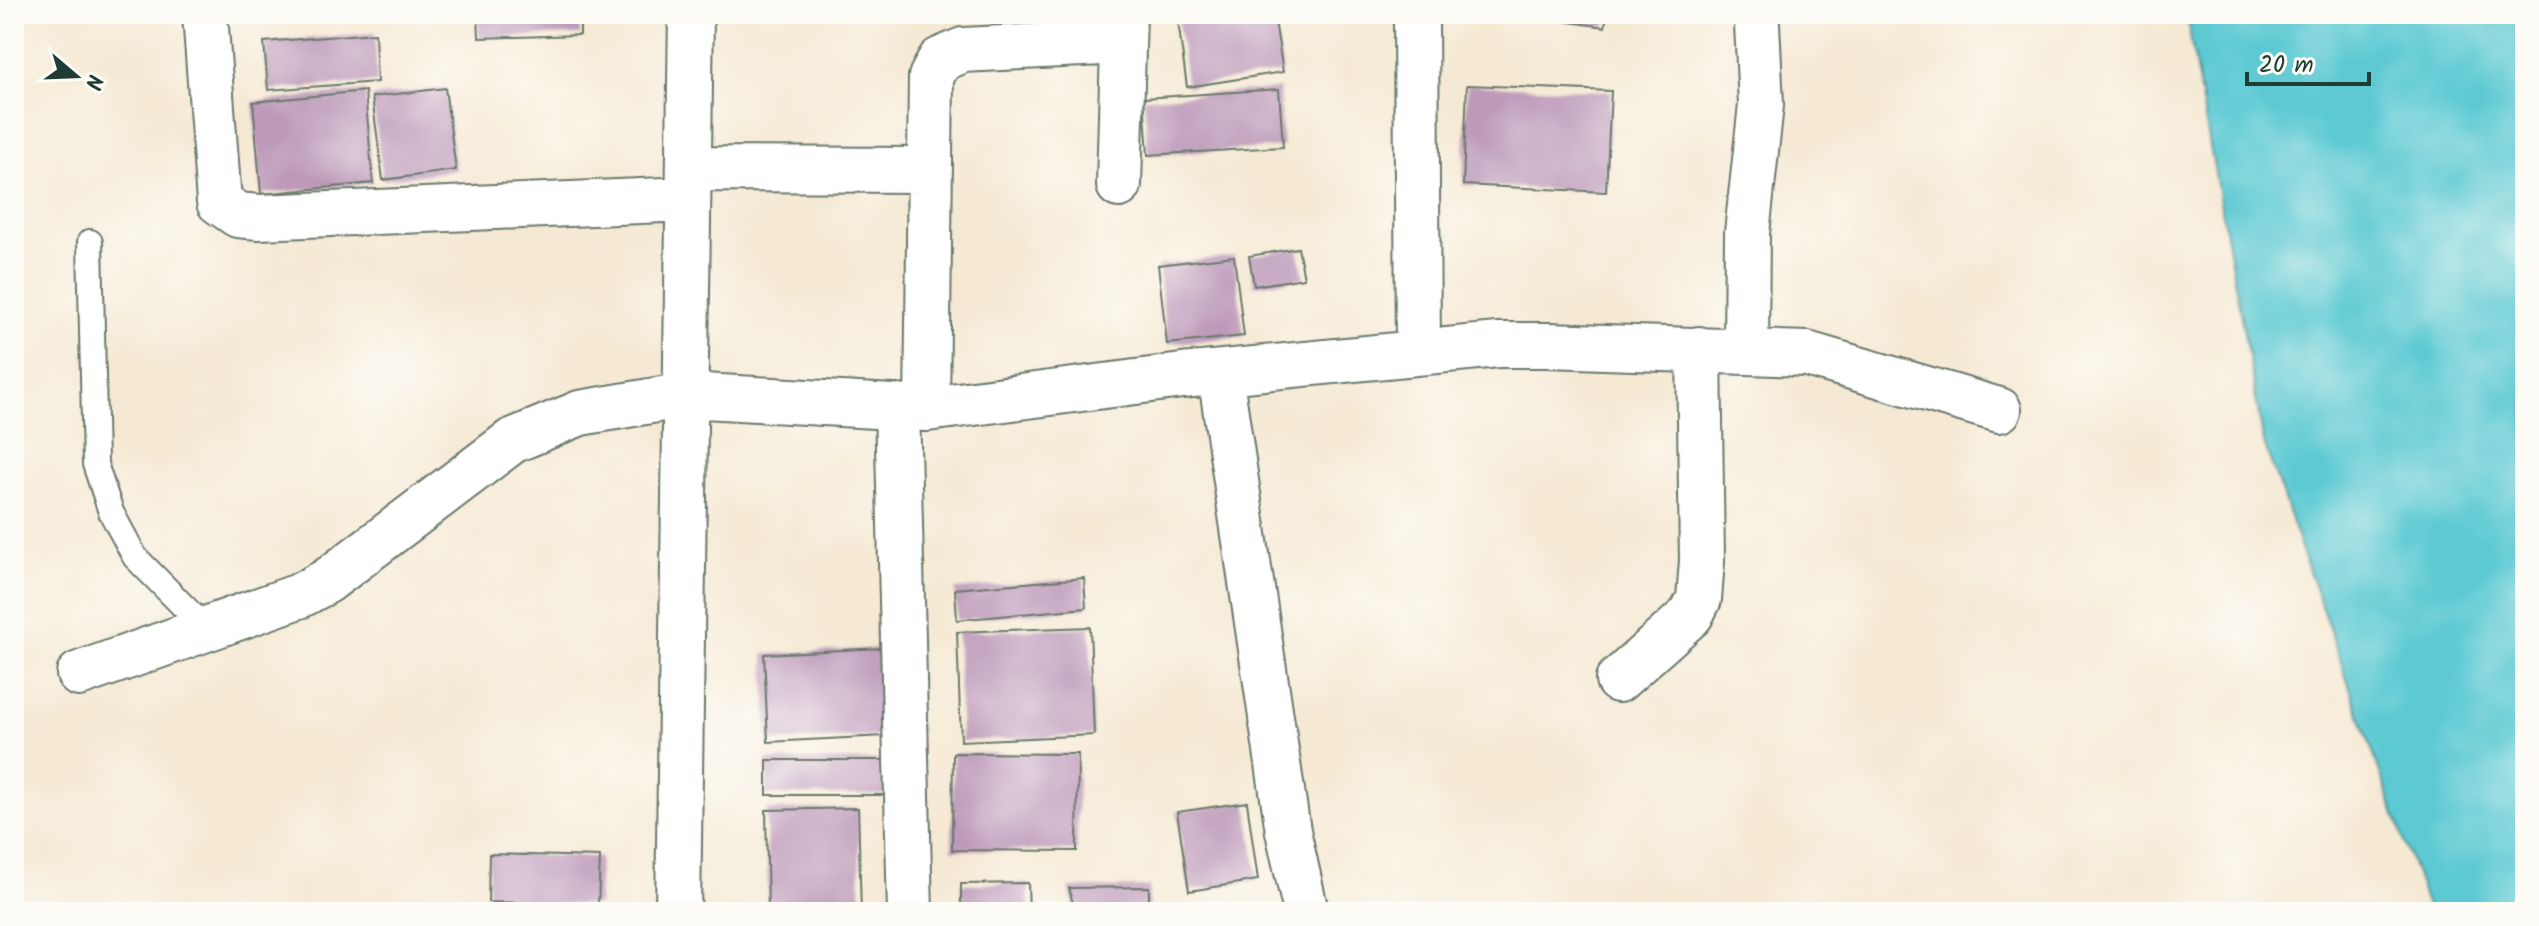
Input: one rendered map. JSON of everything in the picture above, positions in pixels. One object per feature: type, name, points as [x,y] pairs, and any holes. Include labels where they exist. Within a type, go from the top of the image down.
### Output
[{"type":"street","points":[[205,14],[219,202],[238,215],[259,217],[688,184],[930,170]]},
{"type":"street","points":[[678,912],[691,14]]},
{"type":"street","points":[[1416,14],[1418,353]]},
{"type":"street","points":[[1746,351],[1747,233],[1761,105],[1757,24]]},
{"type":"street","points":[[910,912],[912,408],[930,170],[931,77],[940,60],[963,50],[1123,28],[1119,185]]},
{"type":"street","points":[[79,674],[299,596],[327,581],[512,441],[525,435],[580,413],[686,395],[912,408],[1498,345],[1548,345],[1807,354],[1999,410]]},
{"type":"street","points":[[1618,680],[1691,615],[1699,599],[1702,561],[1699,349]]},
{"type":"street","points":[[1220,373],[1288,831],[1306,912]]},
{"type":"lane","points":[[90,242],[95,464],[111,512],[135,557],[206,629]]},
{"type":"water","points":[[2186,14],[2525,14],[2525,912],[2429,912],[2264,443]]},
{"type":"building","points":[[478,14],[580,14],[580,35],[479,38]]},
{"type":"building","points":[[1177,14],[1274,14],[1283,72],[1187,87]]},
{"type":"building","points":[[1525,14],[1607,14],[1605,27]]},
{"type":"building","points":[[375,33],[377,82],[268,90],[264,42]]},
{"type":"building","points":[[1467,85],[1611,91],[1606,192],[1463,185]]},
{"type":"building","points":[[445,88],[456,170],[383,180],[372,97]]},
{"type":"building","points":[[1279,89],[1283,147],[1148,155],[1144,98]]},
{"type":"building","points":[[365,91],[373,183],[261,194],[253,102]]},
{"type":"building","points":[[1298,248],[1304,278],[1254,286],[1249,256]]},
{"type":"building","points":[[1234,256],[1244,336],[1167,344],[1158,265]]},
{"type":"building","points":[[1084,578],[1086,608],[957,620],[955,589]]},
{"type":"building","points":[[1090,627],[1094,735],[961,741],[957,632]]},
{"type":"building","points":[[882,648],[885,736],[768,742],[764,654]]},
{"type":"building","points":[[953,753],[1078,754],[1077,851],[952,850]]},
{"type":"building","points":[[767,760],[891,760],[891,795],[767,795]]},
{"type":"building","points":[[1247,802],[1258,880],[1189,891],[1177,812]]},
{"type":"building","points":[[858,808],[861,912],[768,912],[766,810]]},
{"type":"building","points":[[489,854],[600,857],[598,905],[488,902]]},
{"type":"building","points":[[1028,883],[1029,912],[961,912],[961,884]]},
{"type":"building","points":[[1149,887],[1149,912],[1075,912],[1069,888]]}]
